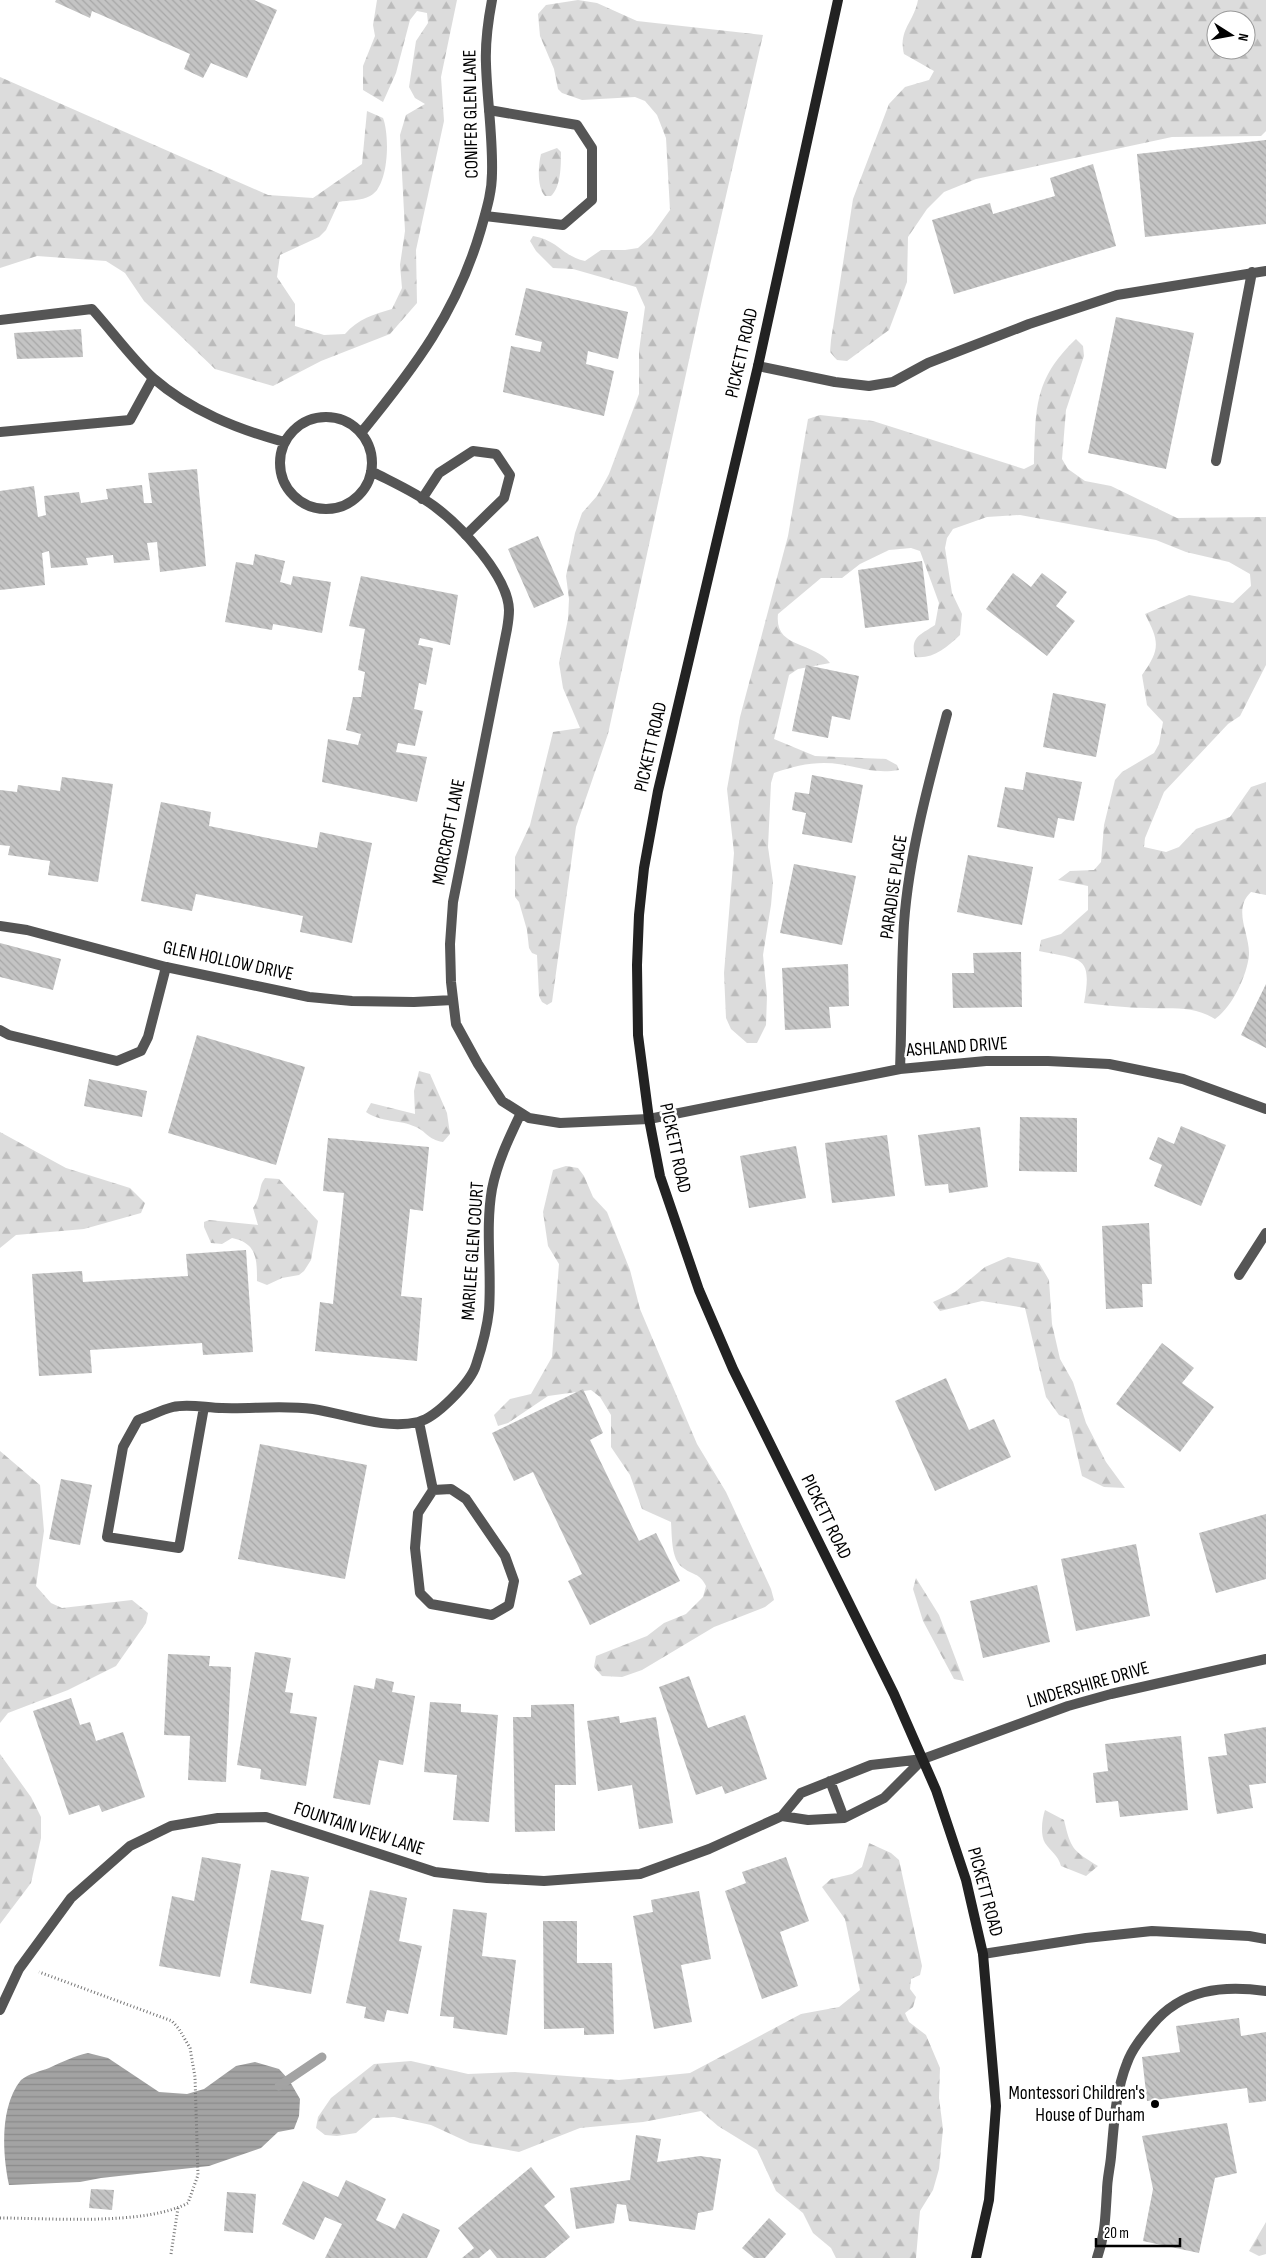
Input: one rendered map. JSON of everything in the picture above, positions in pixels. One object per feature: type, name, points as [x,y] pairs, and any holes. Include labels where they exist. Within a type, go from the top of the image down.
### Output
[{"type":"street","name":"CONIFER GLEN LANE","points":[[362,432],[397,388],[444,321],[466,274],[485,216],[492,174],[486,64],[487,28],[492,0]]},
{"type":"street","name":"PICKETT ROAD","points":[[838,0],[758,366],[658,790],[644,868],[637,965],[638,1035],[649,1119],[660,1176],[699,1290],[733,1369],[890,1686],[936,1790],[966,1880],[983,1954],[996,2106],[988,2200],[976,2258]]},
{"type":"street","points":[[485,216],[563,225],[592,200],[592,148],[577,125],[489,110]]},
{"type":"street","points":[[758,366],[835,382],[869,386],[893,382],[928,363],[1010,331],[1117,295],[1266,271]]},
{"type":"street","points":[[1216,461],[1252,272]]},
{"type":"street","points":[[0,320],[92,309],[153,378],[201,412],[246,432],[284,442]]},
{"type":"street","points":[[0,432],[130,420],[153,378]]},
{"type":"street","points":[[320,416],[336,417],[362,432],[369,446],[372,461],[371,471],[363,490],[352,501],[338,508],[331,509],[308,506],[295,498],[286,486],[280,472],[280,456],[284,442],[293,430],[305,420],[320,416]]},
{"type":"street","points":[[422,499],[439,473],[473,451],[496,454],[510,475],[504,498],[466,535]]},
{"type":"street","name":"MORCROFT LANE","points":[[371,471],[434,506],[466,535],[483,555],[503,588],[509,609],[505,639],[453,902],[450,944],[456,1024],[502,1102],[520,1115],[560,1123],[649,1119]]},
{"type":"street","name":"PARADISE PLACE","points":[[900,1068],[904,922],[913,860],[932,769],[947,714]]},
{"type":"street","name":"GLEN HOLLOW DRIVE","points":[[0,926],[27,930],[166,967],[309,997],[352,1001],[414,1002],[453,1000]]},
{"type":"street","points":[[0,1030],[9,1036],[117,1061],[141,1051],[148,1037],[166,967]]},
{"type":"street","name":"ASHLAND DRIVE","points":[[649,1119],[900,1068],[986,1061],[1110,1064],[1183,1079],[1266,1109]]},
{"type":"street","name":"MARILEE GLEN COURT","points":[[204,1407],[180,1548],[107,1537],[123,1447],[138,1420],[175,1406],[204,1407],[224,1408],[265,1406],[312,1409],[389,1424],[419,1422],[444,1406],[464,1386],[475,1369],[484,1338],[489,1310],[488,1229],[492,1188],[504,1149],[520,1115]]},
{"type":"street","points":[[1239,1274],[1266,1233]]},
{"type":"street","points":[[419,1422],[433,1490],[418,1513],[415,1548],[420,1593],[431,1604],[492,1615],[510,1606],[514,1581],[505,1556],[466,1499],[451,1489],[433,1490]]},
{"type":"street","name":"LINDERSHIRE DRIVE","points":[[923,1759],[1077,1704],[1111,1694],[1266,1659]]},
{"type":"street","points":[[782,1816],[808,1820],[844,1818],[884,1798],[923,1759]]},
{"type":"street","name":"FOUNTAIN VIEW LANE","points":[[0,2010],[19,1969],[71,1898],[130,1846],[171,1826],[218,1818],[266,1817],[434,1872],[487,1878],[544,1881],[640,1874],[709,1849],[782,1816],[801,1793],[871,1765],[923,1759]]},
{"type":"street","points":[[830,1782],[844,1818]]},
{"type":"street","points":[[983,1954],[1086,1938],[1152,1931],[1249,1936],[1266,1939]]},
{"type":"street","points":[[1097,2258],[1106,2222],[1107,2192],[1118,2097],[1127,2062],[1139,2040],[1161,2014],[1173,2004],[1186,1998],[1222,1989],[1266,1992]]},
{"type":"path","points":[[0,2218],[93,2219],[139,2216],[178,2208],[188,2203],[198,2175],[195,2077],[190,2048],[179,2029],[172,2021],[39,1972]]},
{"type":"path","points":[[171,2254],[178,2208]]},
{"type":"green space","points":[[377,0],[457,0],[441,77],[444,121],[416,250],[417,303],[390,334],[321,361],[273,386],[215,369],[144,301],[125,273],[106,261],[37,256],[0,268],[0,77],[268,195],[313,198],[362,164],[367,111],[383,118],[385,126],[387,148],[381,183],[376,191],[367,198],[339,202],[326,230],[319,237],[280,255],[277,277],[295,304],[295,326],[324,335],[345,334],[361,321],[392,309],[402,288],[400,265],[405,231],[400,135],[406,115],[425,104],[415,98],[409,87],[416,41],[428,23],[427,13],[417,11],[410,20],[396,73],[383,102],[363,90],[363,66],[375,36],[373,25]]},
{"type":"green space","points":[[578,0],[597,3],[637,21],[763,35],[702,300],[608,734],[576,827],[552,1002],[547,1005],[542,1002],[539,996],[537,955],[532,953],[529,948],[527,930],[519,902],[515,897],[515,857],[530,825],[553,732],[580,728],[563,688],[559,663],[568,619],[569,599],[566,576],[575,533],[582,513],[597,496],[609,474],[639,394],[639,351],[645,307],[636,287],[573,269],[553,268],[536,251],[530,241],[533,236],[541,238],[554,244],[571,256],[585,261],[601,250],[638,248],[652,235],[670,210],[666,138],[657,115],[645,101],[635,97],[582,100],[562,93],[558,89],[554,69],[540,36],[538,14],[546,5]]},
{"type":"green space","points":[[918,0],[1266,0],[1266,131],[1261,136],[1172,137],[976,179],[944,192],[927,209],[908,237],[907,282],[889,330],[847,361],[837,360],[830,352],[831,340],[853,199],[889,104],[905,87],[929,80],[934,71],[904,54],[903,39]]},
{"type":"green space","points":[[557,148],[561,152],[559,182],[551,196],[545,196],[539,182],[541,154]]},
{"type":"green space","points":[[1076,339],[1083,346],[1084,356],[1066,410],[1062,459],[1068,469],[1085,481],[1111,486],[1177,518],[1266,517],[1266,665],[1240,716],[1228,724],[1164,792],[1145,838],[1144,847],[1166,852],[1179,847],[1196,829],[1230,817],[1251,787],[1266,782],[1266,895],[1251,892],[1243,906],[1242,914],[1249,955],[1238,990],[1227,1007],[1215,1019],[1190,1010],[1131,1008],[1084,1003],[1087,975],[1085,967],[1081,962],[1074,958],[1039,951],[1041,940],[1061,934],[1088,910],[1088,886],[1058,880],[1070,871],[1094,870],[1101,862],[1104,825],[1115,780],[1122,772],[1154,753],[1159,744],[1163,722],[1147,705],[1142,675],[1152,658],[1156,645],[1153,631],[1145,614],[1189,595],[1233,603],[1251,586],[1250,574],[1229,562],[1186,552],[1156,540],[1020,515],[987,517],[953,529],[947,538],[945,548],[952,593],[962,614],[960,635],[945,648],[934,654],[915,657],[915,641],[921,634],[935,625],[939,603],[920,551],[911,548],[889,550],[860,564],[842,578],[821,578],[778,614],[778,625],[788,639],[823,656],[830,663],[798,669],[789,675],[774,739],[815,756],[886,759],[897,765],[899,770],[878,771],[824,763],[799,766],[774,773],[771,783],[768,847],[773,882],[763,955],[767,996],[766,1025],[757,1043],[747,1043],[731,1029],[726,1018],[724,973],[734,853],[727,789],[740,717],[788,536],[808,419],[820,415],[873,421],[1024,469],[1034,464],[1035,427],[1044,382],[1062,354]]},
{"type":"green space","points":[[419,1071],[430,1074],[447,1113],[450,1134],[443,1142],[430,1137],[420,1129],[410,1125],[378,1118],[366,1112],[371,1103],[415,1114],[414,1091]]},
{"type":"green space","points":[[0,1132],[66,1168],[130,1188],[145,1203],[141,1213],[84,1229],[16,1235],[0,1248]]},
{"type":"green space","points":[[566,1166],[578,1168],[584,1176],[593,1197],[607,1212],[630,1270],[640,1309],[697,1444],[726,1492],[771,1589],[774,1600],[765,1607],[714,1627],[642,1670],[622,1677],[602,1676],[594,1667],[596,1656],[647,1636],[664,1623],[686,1614],[703,1597],[706,1586],[698,1576],[686,1570],[678,1563],[673,1546],[671,1522],[642,1509],[630,1475],[611,1447],[611,1415],[600,1397],[591,1390],[548,1396],[508,1423],[498,1426],[494,1415],[510,1399],[531,1394],[552,1357],[559,1264],[548,1246],[543,1212],[553,1170]]},
{"type":"green space","points":[[265,1178],[279,1179],[318,1221],[311,1260],[304,1271],[299,1275],[282,1278],[267,1285],[257,1281],[256,1259],[251,1248],[240,1240],[232,1238],[222,1244],[211,1243],[204,1227],[204,1222],[209,1220],[258,1225],[253,1208]]},
{"type":"green space","points":[[1008,1257],[1039,1263],[1049,1280],[1052,1324],[1060,1359],[1073,1382],[1086,1423],[1106,1462],[1125,1488],[1104,1487],[1082,1476],[1069,1419],[1059,1415],[1046,1397],[1025,1308],[982,1301],[940,1311],[933,1302],[955,1292],[985,1267]]},
{"type":"green space","points":[[0,1451],[40,1485],[44,1531],[36,1586],[51,1603],[62,1608],[132,1600],[148,1613],[146,1623],[116,1666],[68,1690],[8,1713],[0,1723]]},
{"type":"green space","points":[[916,1578],[939,1615],[964,1681],[954,1679],[923,1621],[913,1589]]},
{"type":"green space","points":[[0,1754],[31,1797],[41,1817],[41,1838],[31,1883],[0,1924]]},
{"type":"green space","points":[[1045,1810],[1064,1820],[1074,1848],[1098,1866],[1086,1876],[1061,1866],[1056,1856],[1045,1843],[1042,1835],[1042,1826]]},
{"type":"green space","points":[[869,1843],[891,1853],[899,1860],[922,1966],[920,1975],[911,1979],[910,1989],[916,1997],[913,2007],[905,2013],[909,2022],[926,2035],[940,2068],[939,2098],[943,2129],[939,2169],[933,2190],[920,2211],[916,2258],[836,2258],[831,2248],[813,2233],[803,2213],[776,2191],[757,2150],[718,2126],[701,2111],[643,2122],[580,2128],[519,2152],[470,2143],[431,2125],[394,2117],[373,2118],[356,2133],[337,2136],[325,2135],[316,2128],[318,2117],[331,2098],[374,2064],[411,2061],[468,2074],[515,2072],[619,2080],[690,2073],[801,2014],[839,2007],[860,1990],[845,1919],[822,1887],[831,1879],[852,1874],[862,1867]]},
{"type":"green space","points":[[1266,2222],[1266,2254],[1259,2256],[1249,2251]]},
{"type":"shaded area","points":[[88,2053],[108,2058],[159,2092],[187,2094],[204,2089],[236,2066],[255,2062],[279,2069],[289,2080],[300,2099],[299,2116],[294,2129],[278,2132],[261,2148],[209,2166],[80,2182],[9,2185],[5,2158],[4,2130],[9,2103],[14,2091],[21,2080],[27,2076],[73,2057]]},
{"type":"building","points":[[56,0],[254,0],[277,10],[247,78],[211,63],[203,78],[184,69],[190,54],[92,11],[90,18],[55,2]]},
{"type":"building","points":[[1266,140],[1266,224],[1145,237],[1137,154]]},
{"type":"building","points":[[1093,164],[1116,246],[954,294],[932,220],[990,203],[993,214],[1055,196],[1050,178]]},
{"type":"building","points":[[526,288],[628,312],[618,359],[588,351],[586,364],[614,371],[604,416],[503,392],[511,346],[540,352],[542,342],[515,335]]},
{"type":"building","points":[[1116,317],[1194,333],[1166,469],[1088,453]]},
{"type":"building","points":[[81,329],[83,357],[17,359],[14,333]]},
{"type":"building","points":[[197,469],[206,566],[160,572],[157,542],[147,543],[150,560],[114,563],[113,555],[86,558],[88,565],[51,568],[49,551],[42,553],[45,585],[0,590],[0,491],[34,486],[38,517],[46,515],[44,496],[79,492],[81,503],[108,499],[106,489],[142,485],[144,503],[152,503],[148,473]]},
{"type":"building","points":[[538,536],[564,595],[534,608],[508,549]]},
{"type":"building","points":[[255,554],[285,561],[280,582],[291,585],[293,576],[331,582],[322,633],[273,624],[272,630],[225,622],[236,562],[253,565]]},
{"type":"building","points":[[922,561],[929,620],[865,628],[858,570]]},
{"type":"building","points":[[1013,573],[1031,587],[1042,573],[1067,592],[1056,606],[1075,621],[1047,656],[986,609]]},
{"type":"building","points":[[361,576],[458,595],[450,645],[420,638],[418,645],[433,648],[426,685],[419,683],[414,709],[423,711],[415,746],[398,743],[396,752],[427,757],[417,802],[322,782],[328,739],[358,745],[361,734],[346,730],[353,697],[361,697],[365,672],[358,670],[365,629],[349,626]]},
{"type":"building","points":[[806,665],[859,676],[850,720],[832,716],[828,738],[792,731]]},
{"type":"building","points":[[1053,693],[1106,704],[1096,757],[1043,747]]},
{"type":"building","points":[[1026,772],[1082,782],[1074,821],[1058,818],[1054,838],[997,827],[1005,787],[1023,790]]},
{"type":"building","points":[[812,775],[863,785],[852,843],[802,834],[806,813],[792,810],[795,792],[809,794]]},
{"type":"building","points":[[62,777],[113,784],[98,882],[48,875],[50,861],[8,855],[10,846],[0,845],[0,790],[17,792],[18,785],[60,791]]},
{"type":"building","points":[[161,802],[211,812],[209,826],[317,848],[320,832],[372,843],[352,943],[300,932],[303,916],[196,894],[192,911],[141,901]]},
{"type":"building","points":[[968,855],[1033,867],[1022,925],[957,912]]},
{"type":"building","points":[[794,864],[856,876],[842,945],[780,933]]},
{"type":"building","points":[[0,943],[61,959],[53,990],[0,977]]},
{"type":"building","points":[[1021,952],[1022,1007],[953,1008],[952,973],[974,973],[973,953]]},
{"type":"building","points":[[848,964],[849,1006],[829,1007],[831,1028],[785,1030],[782,968]]},
{"type":"building","points":[[1266,984],[1266,1048],[1241,1035]]},
{"type":"building","points":[[197,1035],[305,1067],[276,1165],[168,1133]]},
{"type":"building","points":[[89,1079],[147,1091],[142,1117],[84,1106]]},
{"type":"building","points":[[1020,1117],[1077,1118],[1077,1172],[1019,1171]]},
{"type":"building","points":[[1181,1126],[1226,1145],[1201,1206],[1154,1186],[1162,1165],[1149,1159],[1158,1137],[1174,1144]]},
{"type":"building","points":[[980,1127],[988,1187],[949,1193],[948,1184],[925,1186],[918,1135]]},
{"type":"building","points":[[887,1135],[895,1196],[832,1203],[825,1143]]},
{"type":"building","points":[[328,1138],[429,1147],[423,1211],[410,1209],[401,1296],[422,1298],[417,1361],[315,1351],[320,1302],[333,1304],[344,1193],[323,1191]]},
{"type":"building","points":[[796,1146],[806,1198],[749,1208],[740,1156]]},
{"type":"building","points":[[1149,1223],[1152,1284],[1142,1284],[1143,1307],[1106,1309],[1102,1226]]},
{"type":"building","points":[[246,1250],[253,1352],[203,1355],[202,1343],[90,1350],[92,1373],[39,1376],[32,1274],[82,1271],[83,1282],[188,1276],[186,1254]]},
{"type":"building","points":[[1162,1343],[1194,1368],[1182,1383],[1214,1407],[1180,1452],[1116,1404]]},
{"type":"building","points":[[946,1378],[969,1430],[994,1419],[1011,1457],[935,1491],[895,1401]]},
{"type":"building","points":[[583,1389],[603,1433],[590,1440],[639,1541],[656,1533],[680,1581],[590,1625],[568,1581],[582,1574],[533,1472],[514,1481],[492,1433]]},
{"type":"building","points":[[260,1444],[367,1465],[345,1579],[238,1559]]},
{"type":"building","points":[[61,1479],[92,1485],[80,1545],[49,1539]]},
{"type":"building","points":[[1266,1514],[1266,1579],[1216,1593],[1199,1533]]},
{"type":"building","points":[[1136,1544],[1150,1616],[1076,1631],[1061,1559]]},
{"type":"building","points":[[1037,1585],[1050,1642],[983,1658],[970,1601]]},
{"type":"building","points":[[255,1652],[291,1658],[285,1692],[293,1693],[290,1713],[317,1717],[306,1786],[260,1779],[261,1769],[237,1765]]},
{"type":"building","points":[[168,1654],[210,1656],[209,1666],[231,1667],[226,1782],[188,1780],[190,1736],[164,1735]]},
{"type":"building","points":[[689,1676],[708,1728],[745,1715],[767,1779],[725,1794],[722,1786],[696,1795],[659,1687]]},
{"type":"building","points":[[376,1678],[394,1682],[392,1692],[415,1696],[403,1765],[379,1760],[370,1805],[333,1798],[354,1685],[374,1689]]},
{"type":"building","points":[[71,1698],[80,1725],[90,1722],[96,1741],[123,1732],[145,1797],[102,1812],[99,1805],[69,1815],[33,1711]]},
{"type":"building","points":[[430,1702],[461,1704],[461,1712],[498,1715],[489,1822],[453,1820],[457,1775],[424,1772]]},
{"type":"building","points":[[574,1704],[576,1785],[555,1785],[555,1831],[515,1832],[513,1717],[531,1717],[531,1705]]},
{"type":"building","points":[[619,1716],[620,1723],[656,1717],[673,1823],[639,1829],[632,1785],[598,1791],[587,1721]]},
{"type":"building","points":[[1266,1727],[1266,1783],[1249,1785],[1253,1808],[1217,1814],[1208,1757],[1227,1755],[1224,1734]]},
{"type":"building","points":[[1181,1736],[1188,1810],[1120,1817],[1118,1801],[1096,1803],[1093,1773],[1108,1771],[1105,1744]]},
{"type":"building","points":[[202,1857],[241,1864],[220,1977],[159,1966],[172,1896],[194,1901]]},
{"type":"building","points":[[786,1857],[809,1921],[780,1932],[798,1986],[762,1999],[725,1891],[746,1883],[742,1872]]},
{"type":"building","points":[[271,1870],[309,1877],[301,1920],[324,1925],[311,1994],[250,1983]]},
{"type":"building","points":[[370,1890],[407,1898],[399,1941],[422,1946],[408,2014],[387,2010],[384,2022],[364,2018],[366,2007],[346,2003]]},
{"type":"building","points":[[699,1891],[711,1959],[681,1965],[692,2022],[654,2029],[633,1916],[653,1912],[651,1900]]},
{"type":"building","points":[[453,1909],[487,1913],[482,1956],[516,1960],[507,2035],[453,2028],[454,2017],[440,2016]]},
{"type":"building","points":[[543,1921],[577,1921],[577,1963],[612,1963],[614,2034],[584,2035],[584,2028],[544,2029]]},
{"type":"building","points":[[1239,2018],[1241,2036],[1266,2032],[1266,2101],[1249,2103],[1247,2088],[1147,2101],[1142,2057],[1180,2052],[1176,2026]]},
{"type":"building","points":[[1227,2123],[1237,2173],[1215,2178],[1199,2253],[1143,2241],[1153,2189],[1142,2136]]},
{"type":"building","points":[[636,2135],[661,2139],[657,2162],[700,2156],[721,2159],[713,2210],[698,2213],[695,2230],[629,2221],[626,2205],[617,2204],[614,2223],[576,2229],[570,2188],[630,2180]]},
{"type":"building","points":[[531,2167],[555,2197],[544,2206],[570,2237],[545,2258],[497,2258],[490,2249],[479,2258],[462,2258],[474,2248],[458,2228]]},
{"type":"building","points":[[346,2180],[386,2199],[376,2220],[395,2229],[403,2213],[440,2230],[427,2258],[325,2258],[342,2224],[325,2217],[314,2240],[282,2224],[303,2181],[338,2197]]},
{"type":"building","points":[[91,2189],[114,2190],[112,2210],[89,2208]]},
{"type":"building","points":[[227,2192],[256,2194],[253,2233],[224,2231]]},
{"type":"building","points":[[769,2218],[786,2234],[765,2258],[754,2258],[742,2248]]},
{"type":"waterway","points":[[279,2086],[322,2057]]},
{"type":"place","name":"Montessori Children's House of Durham","points":[[1155,2104]]}]
